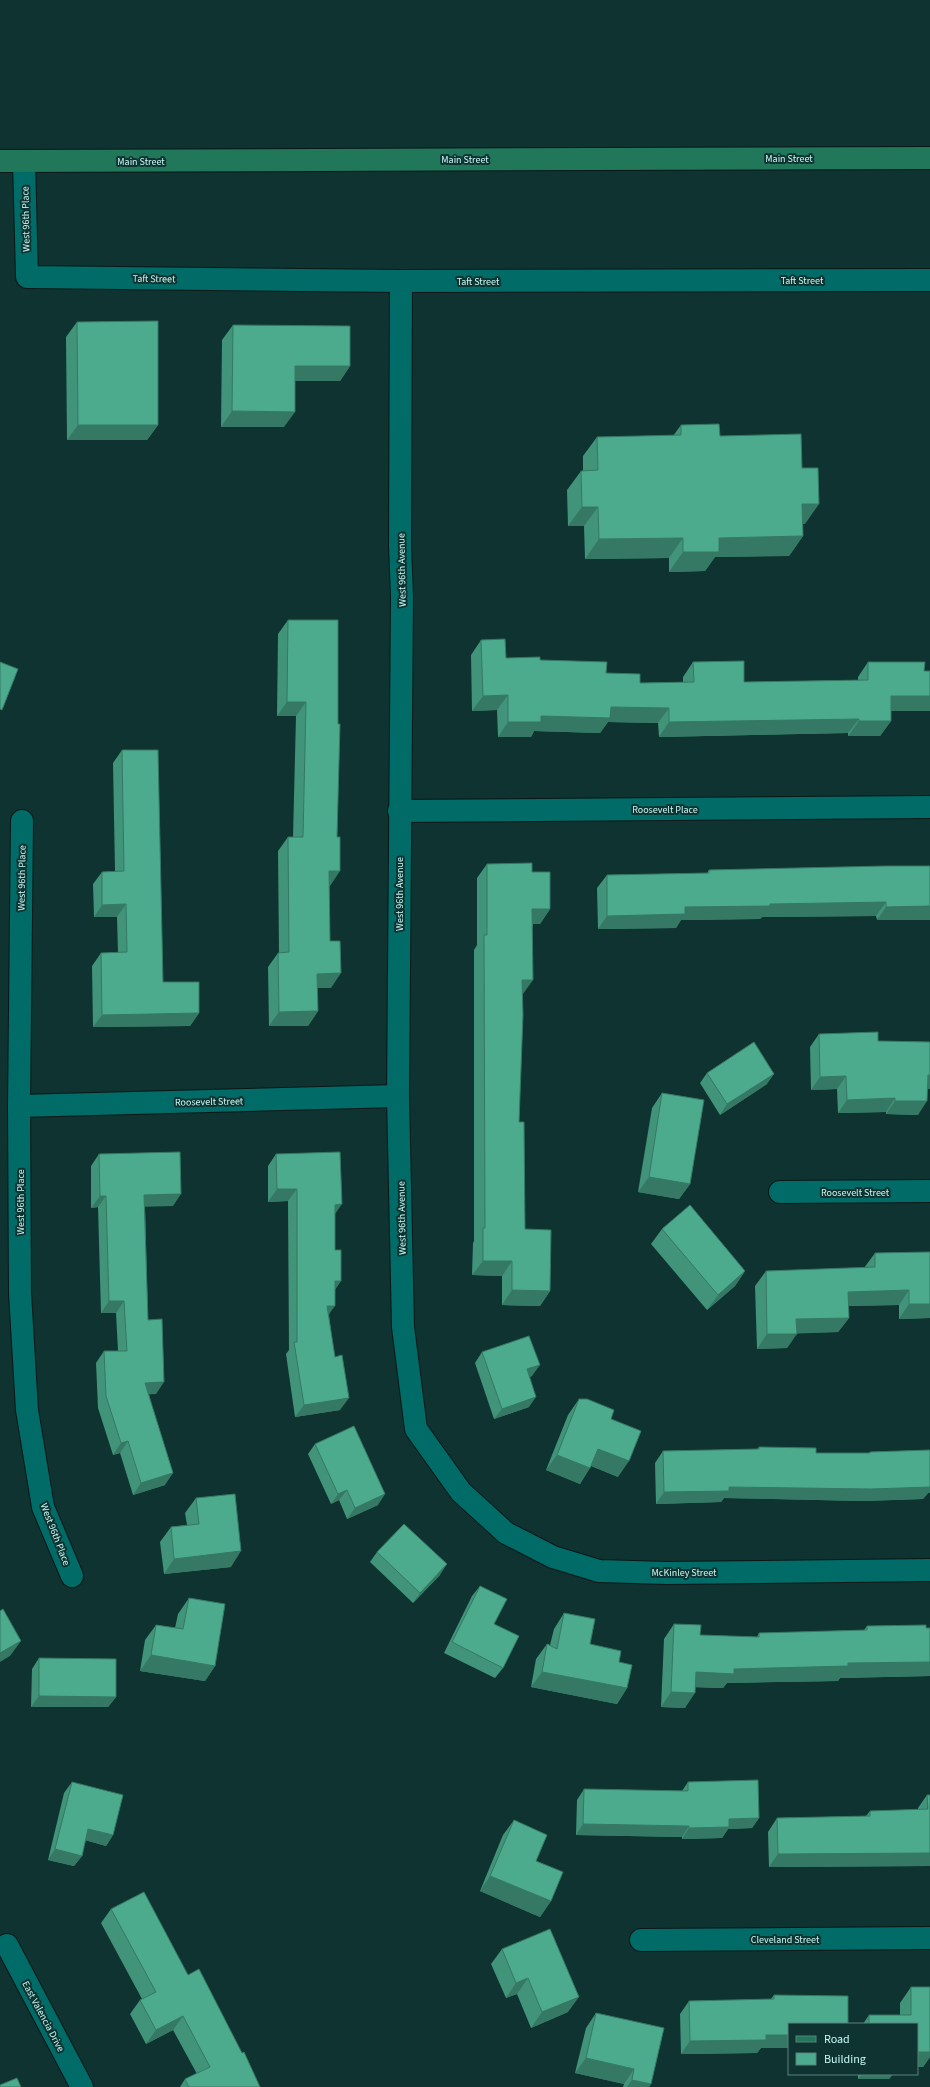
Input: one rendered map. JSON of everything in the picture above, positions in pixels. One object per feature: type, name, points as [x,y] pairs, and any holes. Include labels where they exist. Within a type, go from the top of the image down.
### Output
[{"type":"main road","name":"Main Street","points":[[0,161],[930,158]]},
{"type":"street","name":"West 96th Place","points":[[24,161],[27,277]]},
{"type":"street","name":"Taft Street","points":[[27,277],[401,281],[930,280]]},
{"type":"street","name":"West 96th Avenue","points":[[401,281],[400,545],[402,604],[399,811],[398,1096],[403,1327],[416,1429],[461,1492]]},
{"type":"street","name":"Roosevelt Place","points":[[399,811],[930,807]]},
{"type":"street","name":"West 96th Place","points":[[22,821],[19,1106],[20,1293],[27,1410],[44,1506],[72,1576]]},
{"type":"street","name":"Roosevelt Street","points":[[19,1106],[398,1096]]},
{"type":"street","name":"Roosevelt Street","points":[[780,1192],[930,1191]]},
{"type":"street","name":"McKinley Street","points":[[461,1492],[506,1533],[553,1557],[599,1571],[667,1573],[930,1570]]},
{"type":"street","name":"Cleveland Street","points":[[641,1940],[930,1938]]},
{"type":"street","name":"East Valencia Drive","points":[[7,1945],[82,2087]]},
{"type":"building","points":[[158,321],[158,425],[78,425],[77,322]]},
{"type":"building","points":[[233,325],[350,326],[350,366],[295,366],[295,412],[232,411]]},
{"type":"building","points":[[719,424],[720,436],[801,434],[802,468],[818,468],[819,504],[802,504],[803,536],[719,538],[719,552],[683,552],[683,538],[599,539],[598,507],[582,507],[581,471],[598,470],[597,437],[681,435],[681,425]]},
{"type":"building","points":[[288,620],[338,620],[338,724],[340,724],[337,837],[340,837],[340,871],[329,871],[330,941],[340,941],[341,973],[317,974],[318,1011],[279,1012],[278,953],[289,952],[288,837],[303,837],[306,702],[287,702]]},
{"type":"building","points":[[505,639],[506,658],[540,657],[540,660],[607,662],[606,673],[640,674],[640,683],[694,682],[693,662],[744,661],[744,682],[868,680],[868,662],[925,662],[924,671],[930,671],[930,696],[891,696],[891,721],[859,721],[859,719],[669,722],[669,708],[611,707],[610,718],[541,716],[541,722],[508,722],[508,695],[483,696],[481,640]]},
{"type":"building","points":[[0,662],[18,669],[2,710],[0,709]]},
{"type":"building","points":[[122,750],[158,750],[163,982],[199,982],[199,1013],[102,1015],[101,953],[127,952],[126,904],[102,905],[102,872],[124,871]]},
{"type":"building","points":[[532,863],[532,872],[550,872],[550,909],[532,909],[533,980],[522,980],[523,1015],[519,1122],[524,1122],[525,1229],[551,1230],[550,1291],[512,1290],[512,1261],[483,1261],[483,1228],[485,1228],[484,935],[487,935],[487,864]]},
{"type":"building","points":[[930,866],[930,906],[886,907],[886,902],[770,904],[770,906],[685,907],[685,914],[607,916],[607,875],[709,873],[709,870]]},
{"type":"building","points":[[878,1032],[878,1041],[930,1042],[930,1075],[928,1075],[927,1101],[895,1101],[895,1098],[847,1100],[846,1076],[820,1077],[819,1034]]},
{"type":"building","points":[[754,1042],[774,1074],[727,1104],[707,1073]]},
{"type":"building","points":[[662,1093],[704,1100],[690,1184],[649,1177]]},
{"type":"building","points":[[180,1152],[181,1194],[144,1195],[148,1320],[162,1319],[164,1382],[145,1383],[173,1473],[141,1483],[128,1441],[121,1443],[106,1396],[104,1351],[127,1351],[124,1301],[109,1301],[106,1196],[100,1196],[99,1154]]},
{"type":"building","points":[[340,1152],[342,1204],[335,1205],[335,1250],[341,1250],[341,1281],[335,1281],[335,1306],[327,1306],[335,1357],[342,1355],[349,1398],[304,1405],[294,1342],[297,1342],[297,1189],[277,1189],[276,1154]]},
{"type":"building","points":[[690,1205],[745,1271],[718,1295],[662,1229]]},
{"type":"building","points":[[930,1252],[930,1304],[909,1304],[909,1290],[848,1292],[849,1318],[796,1319],[797,1334],[767,1334],[766,1271],[875,1267],[875,1253]]},
{"type":"building","points":[[529,1336],[540,1365],[527,1369],[536,1397],[502,1409],[482,1352]]},
{"type":"building","points":[[579,1399],[587,1399],[614,1410],[611,1419],[641,1431],[629,1461],[598,1449],[590,1468],[557,1455]]},
{"type":"building","points":[[354,1426],[385,1494],[355,1508],[347,1490],[338,1494],[315,1444]]},
{"type":"building","points":[[759,1447],[816,1448],[816,1453],[870,1453],[930,1450],[930,1487],[871,1489],[729,1487],[729,1491],[664,1492],[663,1451],[759,1449]]},
{"type":"building","points":[[235,1494],[241,1551],[174,1559],[171,1527],[199,1524],[196,1498]]},
{"type":"building","points":[[404,1524],[447,1564],[420,1593],[377,1552]]},
{"type":"building","points":[[480,1586],[507,1599],[494,1624],[519,1636],[503,1668],[452,1642]]},
{"type":"building","points":[[189,1598],[225,1604],[215,1666],[151,1655],[156,1625],[183,1629]]},
{"type":"building","points":[[3,1609],[21,1641],[0,1653],[0,1611]]},
{"type":"building","points":[[564,1613],[595,1619],[590,1644],[621,1651],[619,1662],[632,1665],[627,1688],[542,1672],[547,1644],[557,1649]]},
{"type":"building","points":[[674,1624],[701,1625],[700,1635],[759,1637],[759,1633],[867,1630],[867,1626],[926,1625],[926,1628],[930,1628],[930,1662],[848,1663],[848,1666],[734,1669],[734,1674],[696,1672],[695,1693],[671,1692]]},
{"type":"building","points":[[39,1658],[116,1659],[116,1697],[39,1696]]},
{"type":"building","points":[[758,1780],[759,1818],[729,1819],[729,1827],[689,1828],[689,1826],[583,1824],[584,1789],[688,1791],[688,1782]]},
{"type":"building","points":[[72,1782],[123,1795],[113,1835],[88,1829],[82,1856],[55,1849]]},
{"type":"building","points":[[927,1795],[930,1795],[930,1853],[778,1854],[777,1818],[870,1816],[870,1811],[928,1809]]},
{"type":"building","points":[[514,1820],[547,1835],[536,1861],[563,1872],[551,1901],[490,1876]]},
{"type":"building","points":[[144,1892],[188,1975],[199,1969],[242,2053],[244,2052],[260,2087],[189,2087],[185,2079],[210,2067],[183,2016],[156,2030],[140,2000],[156,1992],[111,1909]]},
{"type":"building","points":[[550,1929],[579,1997],[542,2012],[528,1978],[516,1983],[502,1949]]},
{"type":"building","points":[[911,1987],[930,1987],[930,2052],[918,2052],[918,2023],[869,2023],[869,2015],[911,2015]]},
{"type":"building","points":[[774,1995],[848,1996],[848,2023],[788,2023],[788,2035],[766,2035],[766,2040],[690,2041],[689,2001],[774,1999]]},
{"type":"building","points":[[596,2013],[664,2028],[651,2084],[632,2080],[634,2069],[586,2058]]},
{"type":"building","points":[[17,2078],[21,2087],[0,2087],[0,2085]]}]
